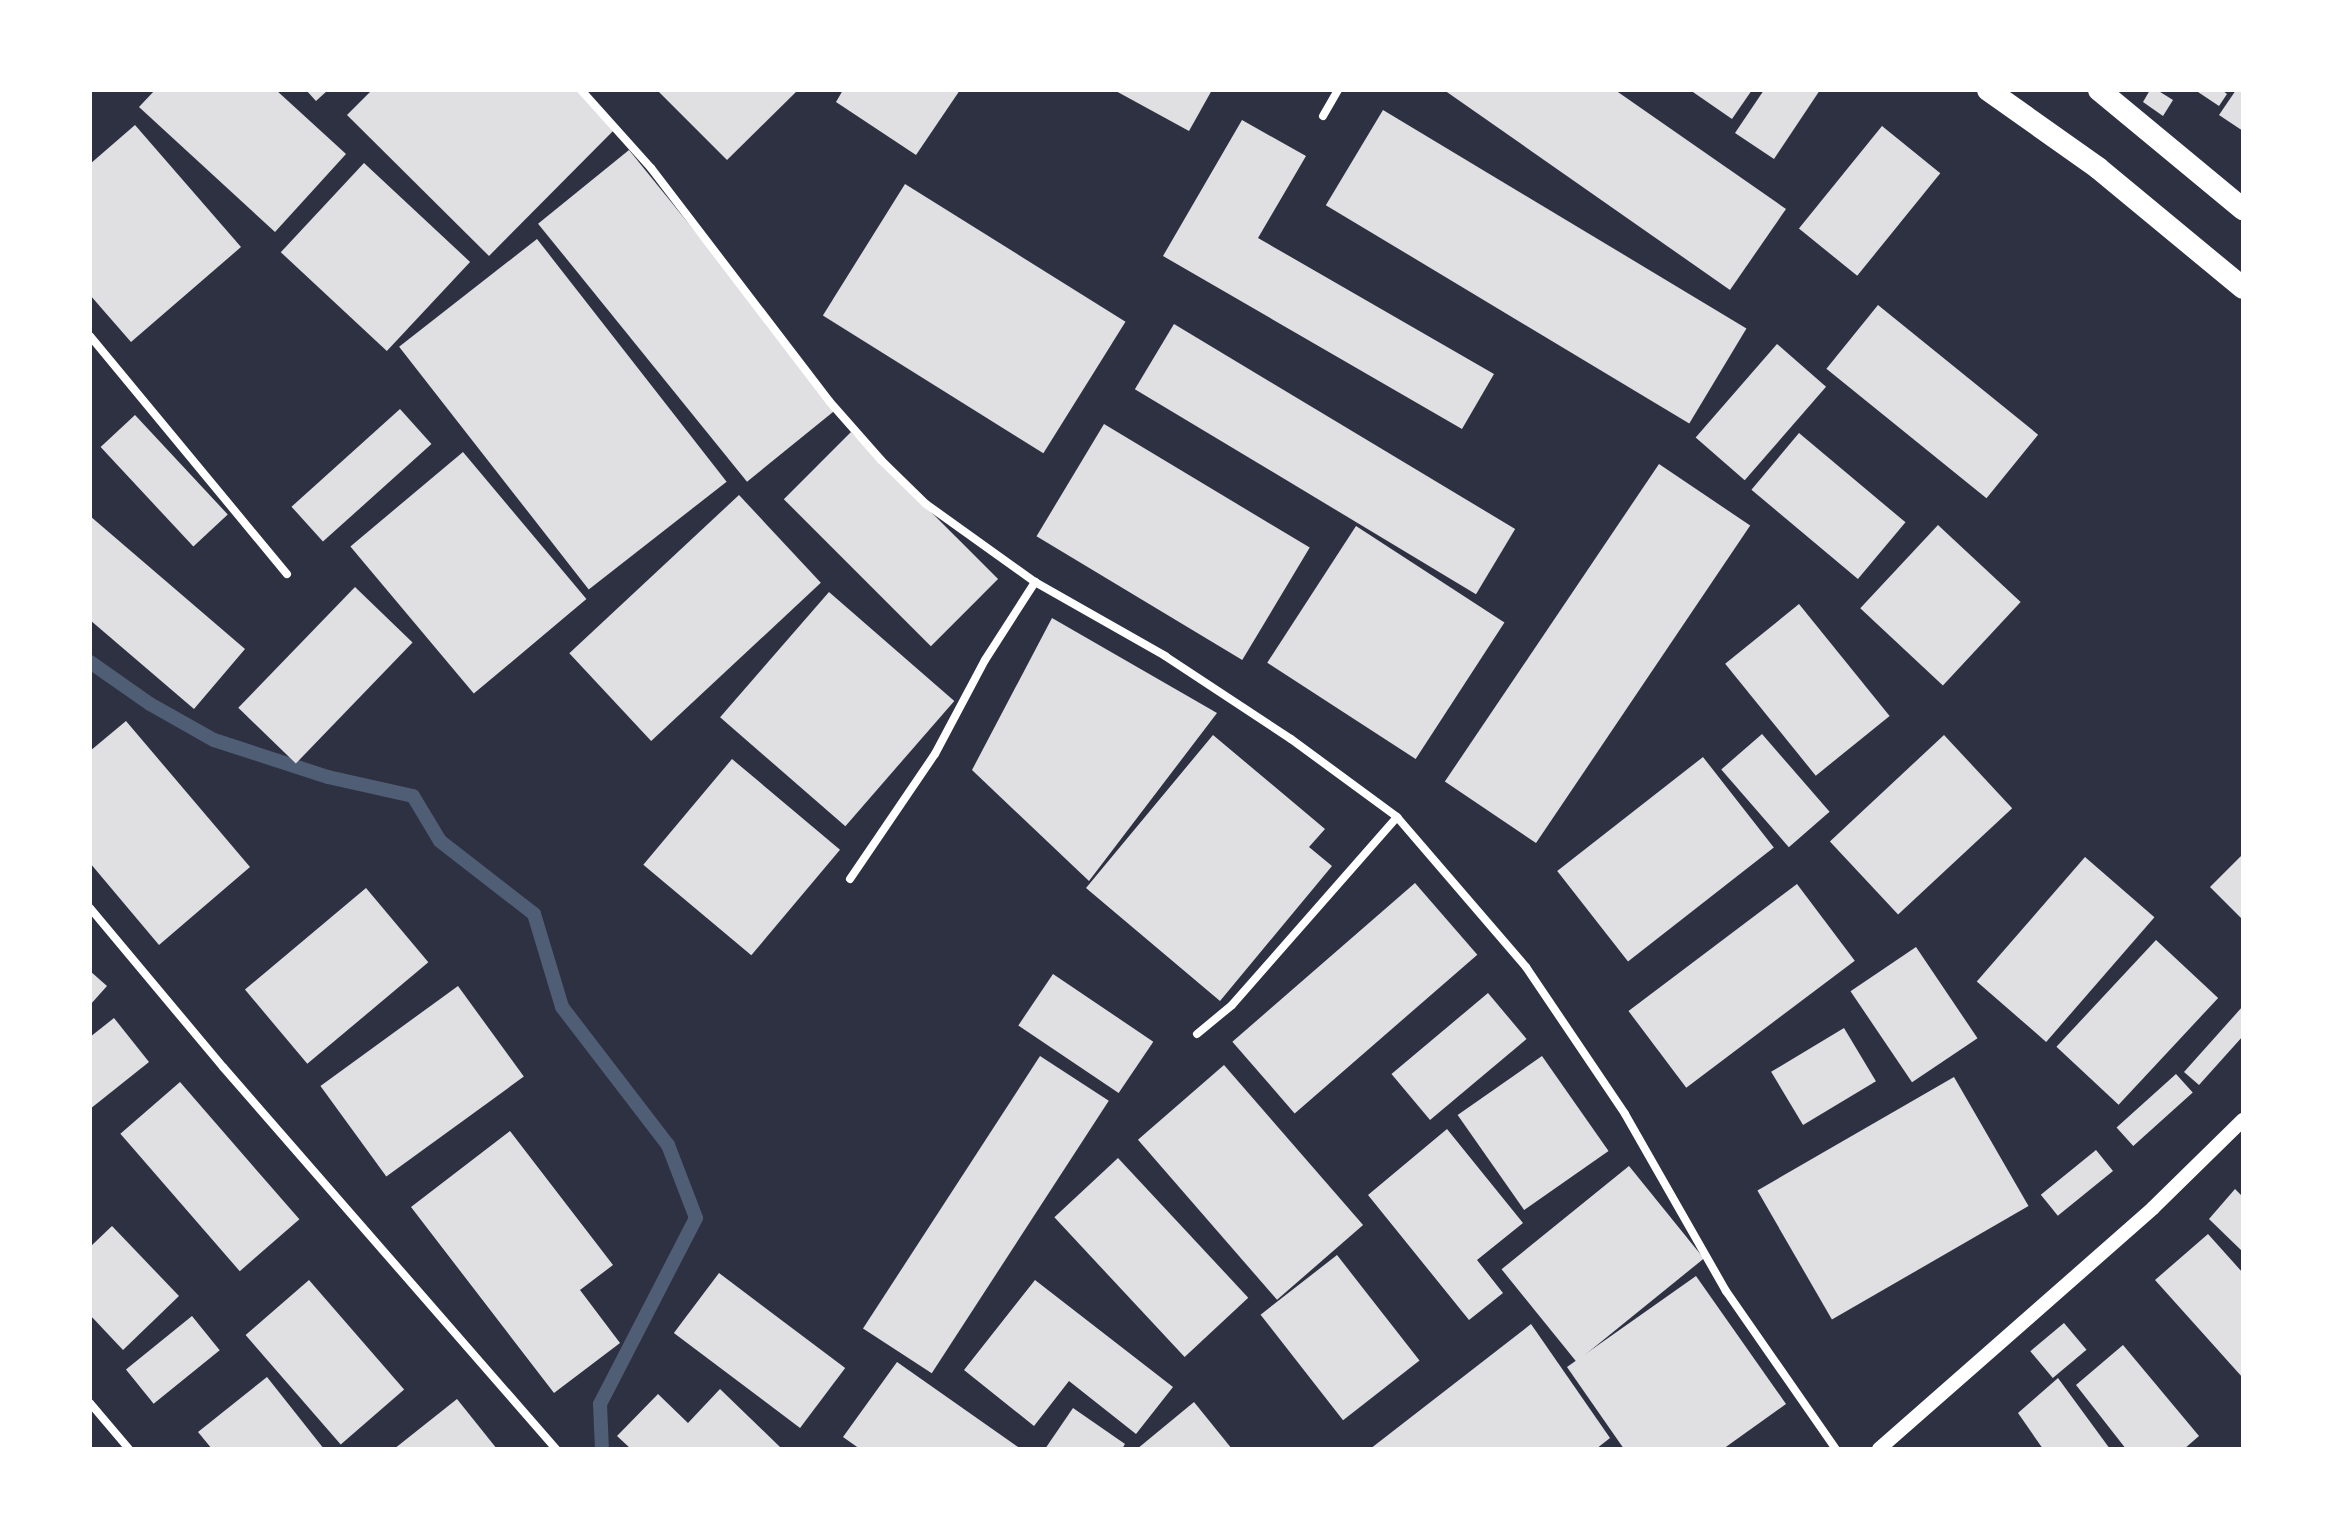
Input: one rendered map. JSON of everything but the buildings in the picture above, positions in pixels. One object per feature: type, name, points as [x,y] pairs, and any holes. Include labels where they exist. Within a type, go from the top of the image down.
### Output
[{"type":"highway","points":[[1988,90],[2098,168],[2243,288]]},
{"type":"highway","points":[[2099,90],[2243,209]]},
{"type":"street","points":[[581,90],[651,168],[829,401],[881,460],[926,504],[1035,582],[1165,656],[1291,739],[1397,817],[1526,967],[1625,1114],[1726,1291],[1836,1449]]},
{"type":"street","points":[[1323,116],[1338,90]]},
{"type":"street","points":[[90,336],[287,574]]},
{"type":"street","points":[[850,879],[935,754],[985,660],[1035,582]]},
{"type":"street","points":[[1197,1034],[1232,1005],[1397,817]]},
{"type":"street","points":[[90,908],[223,1067],[556,1449]]},
{"type":"street","points":[[1879,1449],[2153,1208],[2243,1120]]},
{"type":"street","points":[[90,1403],[129,1449]]},
{"type":"waterway","points":[[90,662],[150,704],[214,740],[328,777],[413,796],[440,841],[534,914],[562,1007],[668,1145],[696,1218],[600,1404],[602,1449]]}]
